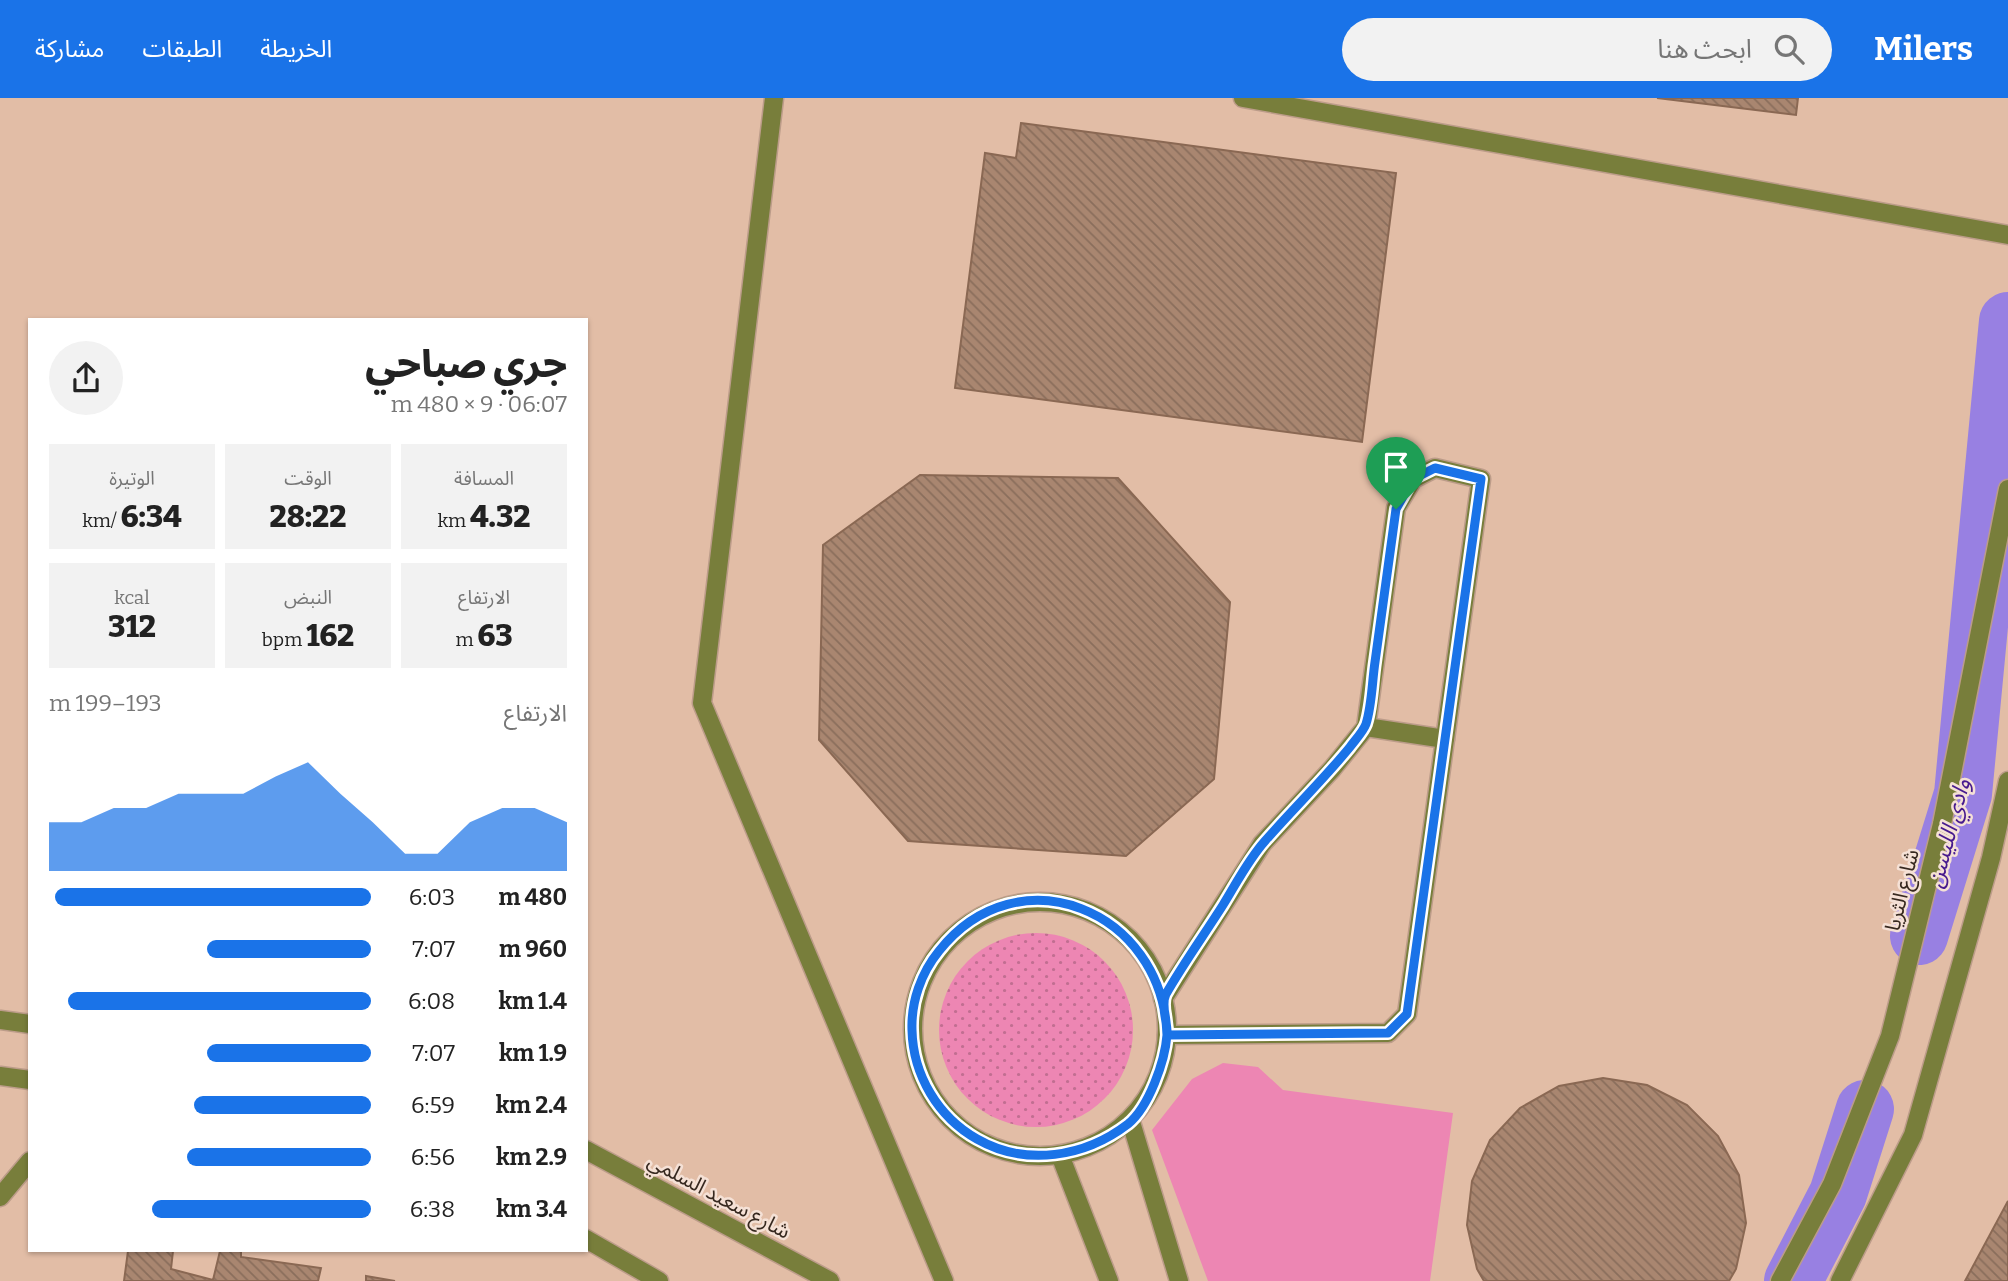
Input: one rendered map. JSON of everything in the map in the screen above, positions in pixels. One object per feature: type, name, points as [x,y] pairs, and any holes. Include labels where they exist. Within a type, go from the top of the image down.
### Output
[{"type":"street","points":[[774,98],[702,703],[944,1281]]},
{"type":"street","points":[[1242,98],[2008,236]]},
{"type":"street","points":[[1163,999],[1262,844],[1332,769],[1366,727],[1396,509],[1413,479],[1435,468],[1481,479],[1407,1014],[1388,1033],[1167,1035]]},
{"type":"street","name":"شارع الثريا","points":[[1780,1281],[1832,1184],[1890,1036],[1942,824],[2008,489]]},
{"type":"street","points":[[1366,727],[1445,739]]},
{"type":"street","points":[[1840,1281],[1913,1135],[1991,858],[2008,781]]},
{"type":"street","points":[[1037,901],[1062,903],[1087,910],[1113,925],[1136,946],[1153,971],[1163,999],[1167,1035],[1161,1070],[1131,1122],[1092,1145],[1060,1155],[1036,1156],[1011,1153],[988,1146],[948,1118],[933,1099],[922,1077],[912,1029],[914,1005],[921,981],[932,960],[948,940],[966,924],[989,911],[1012,904],[1037,901]]},
{"type":"street","points":[[0,1020],[28,1024]]},
{"type":"street","points":[[0,1076],[28,1080]]},
{"type":"street","points":[[1131,1122],[1179,1281]]},
{"type":"street","name":"شارع سعيد السلمي","points":[[588,1151],[830,1281]]},
{"type":"street","points":[[1060,1155],[1109,1281]]},
{"type":"street","points":[[0,1197],[28,1163]]},
{"type":"street","points":[[588,1240],[659,1281]]},
{"type":"shaded area","points":[[1036,933],[1055,934],[1073,940],[1105,961],[1126,993],[1132,1011],[1132,1049],[1126,1067],[1105,1099],[1073,1120],[1055,1126],[1036,1127],[1017,1126],[999,1120],[967,1099],[946,1067],[940,1049],[939,1030],[940,1011],[946,993],[967,961],[999,940],[1017,934]]},
{"type":"shaded area","points":[[1223,1063],[1258,1067],[1283,1090],[1453,1113],[1430,1281],[1208,1281],[1152,1130],[1192,1079]]},
{"type":"building","points":[[1657,98],[1798,98],[1796,115]]},
{"type":"building","points":[[1021,123],[1396,173],[1362,442],[955,388],[985,153],[1016,158]]},
{"type":"building","points":[[920,475],[1118,478],[1230,602],[1214,779],[1126,856],[908,841],[819,740],[823,545]]},
{"type":"building","points":[[1603,1078],[1647,1085],[1687,1105],[1718,1136],[1739,1175],[1746,1223],[1736,1269],[1729,1281],[1484,1281],[1477,1269],[1467,1225],[1472,1181],[1490,1140],[1520,1108],[1559,1086]]},
{"type":"building","points":[[2008,1201],[2008,1281],[1965,1281]]},
{"type":"building","points":[[128,1252],[173,1252],[171,1269],[213,1280],[220,1252],[241,1252],[241,1257],[321,1268],[318,1281],[124,1281]]},
{"type":"building","points":[[366,1276],[395,1281],[366,1281]]},
{"type":"waterway","name":"وادي الليسن","points":[[1919,936],[1963,794],[2008,321]]},
{"type":"waterway","name":"وادي الليسن","points":[[1793,1281],[1838,1194],[1865,1109]]},
{"type":"route","points":[[1396,509],[1366,727],[1332,769],[1262,844],[1163,999],[1167,1035],[1161,1070],[1131,1122],[1092,1145],[1060,1155],[1011,1153],[988,1146],[967,1133],[948,1118],[933,1099],[922,1077],[912,1029],[914,1005],[921,981],[932,960],[948,940],[966,924],[989,911],[1012,904],[1037,901],[1062,903],[1087,910],[1113,925],[1136,946],[1153,971],[1163,999],[1167,1017],[1167,1035],[1388,1033],[1407,1014],[1481,479],[1435,468],[1413,479],[1396,509]]}]
